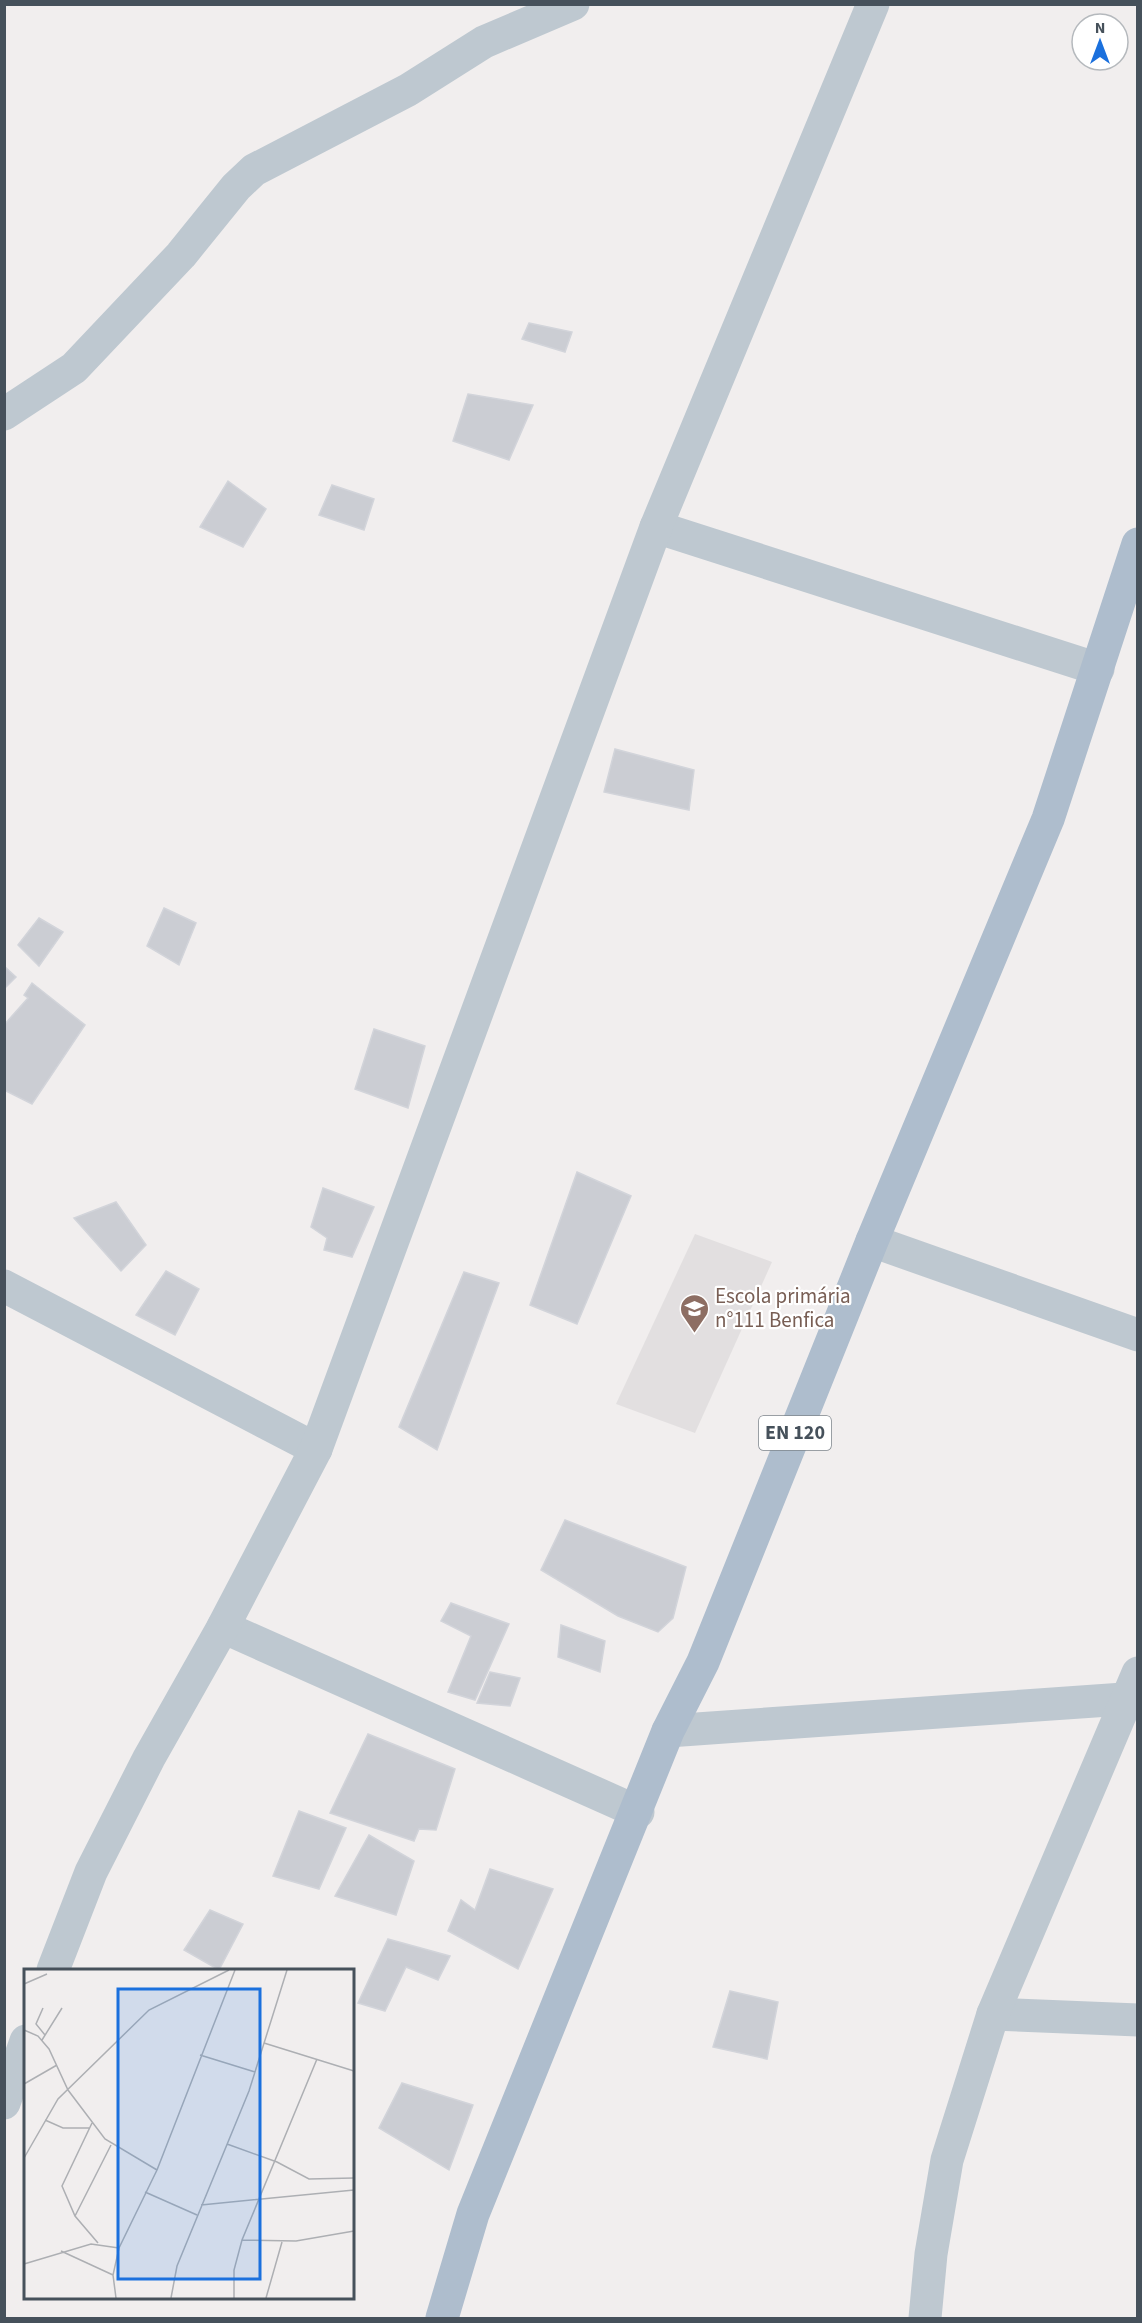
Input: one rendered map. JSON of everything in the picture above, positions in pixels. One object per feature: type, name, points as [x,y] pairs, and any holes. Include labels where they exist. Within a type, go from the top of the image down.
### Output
[{"type":"main road","name":"EN 120","points":[[442,2319],[473,2214],[638,1812],[668,1731],[703,1662],[872,1241],[1048,819],[1137,544]]},
{"type":"street","points":[[4,414],[74,369],[182,255],[236,187],[254,170],[408,90],[484,42],[573,4]]},
{"type":"street","points":[[54,1969],[91,1872],[149,1758],[223,1627],[316,1449],[656,527],[873,4]]},
{"type":"street","points":[[656,527],[1098,669]]},
{"type":"street","points":[[872,1241],[1137,1335]]},
{"type":"street","points":[[4,1286],[316,1449]]},
{"type":"street","points":[[223,1627],[638,1812]]},
{"type":"street","points":[[668,1731],[1133,1690],[993,2014],[947,2160],[931,2254],[925,2319]]},
{"type":"street","points":[[993,2014],[1137,2020]]},
{"type":"street","points":[[7,2082],[24,2046]]},
{"type":"shaded area","name":"Escola primária n°111 Benfica","points":[[695,1234],[772,1262],[695,1433],[616,1404]]},
{"type":"building","points":[[529,323],[572,332],[565,352],[522,339]]},
{"type":"building","points":[[468,394],[533,405],[509,460],[453,441]]},
{"type":"building","points":[[228,481],[266,509],[243,547],[200,527]]},
{"type":"building","points":[[332,485],[374,499],[364,530],[319,515]]},
{"type":"building","points":[[615,749],[694,770],[689,810],[604,792]]},
{"type":"building","points":[[164,908],[196,923],[179,965],[147,946]]},
{"type":"building","points":[[39,918],[63,932],[39,966],[18,945]]},
{"type":"building","points":[[4,966],[16,977],[4,989]]},
{"type":"building","points":[[32,983],[85,1025],[32,1104],[4,1090],[4,1025],[28,998],[24,995]]},
{"type":"building","points":[[374,1029],[425,1046],[408,1108],[355,1089]]},
{"type":"building","points":[[577,1172],[631,1196],[577,1324],[530,1305]]},
{"type":"building","points":[[323,1188],[374,1207],[352,1257],[324,1250],[327,1238],[311,1227]]},
{"type":"building","points":[[116,1202],[146,1245],[121,1271],[74,1218]]},
{"type":"building","points":[[166,1271],[199,1289],[175,1335],[136,1315]]},
{"type":"building","points":[[464,1272],[499,1283],[437,1450],[399,1427]]},
{"type":"building","points":[[565,1520],[686,1567],[673,1618],[658,1632],[618,1616],[541,1570]]},
{"type":"building","points":[[451,1603],[509,1624],[475,1700],[448,1692],[471,1636],[441,1621]]},
{"type":"building","points":[[561,1625],[605,1641],[600,1672],[558,1657]]},
{"type":"building","points":[[490,1672],[520,1678],[510,1706],[477,1703]]},
{"type":"building","points":[[368,1734],[455,1769],[436,1830],[419,1829],[414,1841],[330,1813]]},
{"type":"building","points":[[299,1811],[346,1828],[319,1889],[273,1876]]},
{"type":"building","points":[[369,1835],[414,1861],[396,1915],[335,1896]]},
{"type":"building","points":[[490,1869],[553,1889],[518,1969],[448,1931],[461,1900],[475,1910]]},
{"type":"building","points":[[210,1910],[243,1924],[220,1969],[184,1950]]},
{"type":"building","points":[[388,1939],[450,1956],[438,1980],[406,1967],[385,2011],[358,2003]]},
{"type":"building","points":[[730,1991],[778,2002],[767,2059],[713,2047]]},
{"type":"building","points":[[402,2083],[473,2105],[449,2170],[379,2128]]},
{"type":"place","name":"Escola primária n°111 Benfica","points":[[694,1334]]}]
